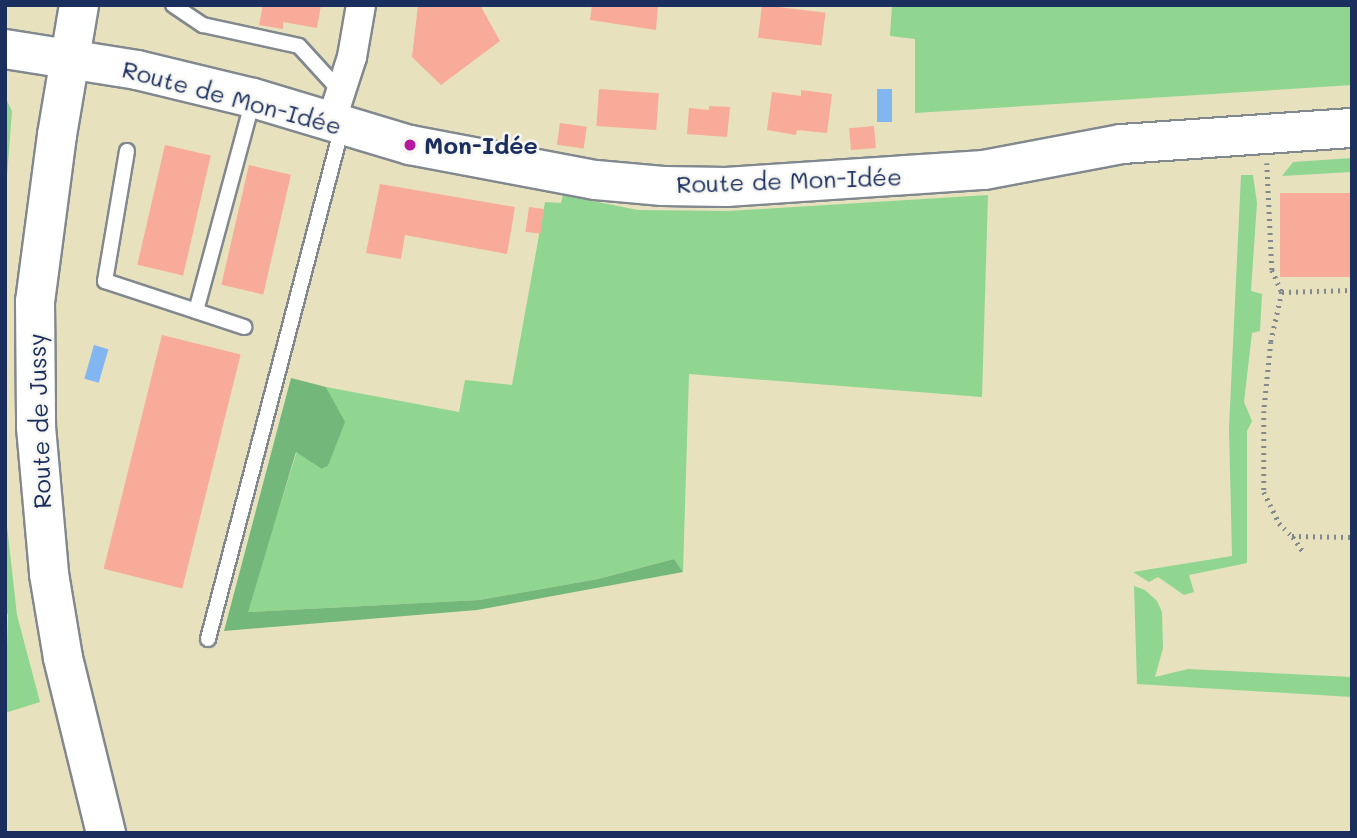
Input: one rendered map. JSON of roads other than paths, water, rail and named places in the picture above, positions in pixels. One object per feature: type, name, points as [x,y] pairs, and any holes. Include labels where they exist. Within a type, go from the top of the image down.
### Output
[{"type":"main road","name":"Route de Jussy","points":[[79,5],[35,301],[36,427],[44,537],[61,646],[106,833]]},
{"type":"main road","name":"Route de Mon-Idée","points":[[5,49],[137,70],[253,98],[338,113],[410,145],[596,180],[726,187],[984,170],[1122,144],[1352,128]]},
{"type":"street","points":[[338,113],[361,5]]},
{"type":"lane","points":[[173,5],[203,25],[299,46],[338,113],[208,639]]},
{"type":"lane","points":[[196,311],[253,98]]},
{"type":"lane","points":[[127,151],[105,281],[244,327]]},
{"type":"water","points":[[877,89],[892,89],[892,122],[877,122]]},
{"type":"water","points":[[94,345],[108,349],[99,383],[84,379]]},
{"type":"place","name":"Mon-Idée","points":[[410,145]]}]
